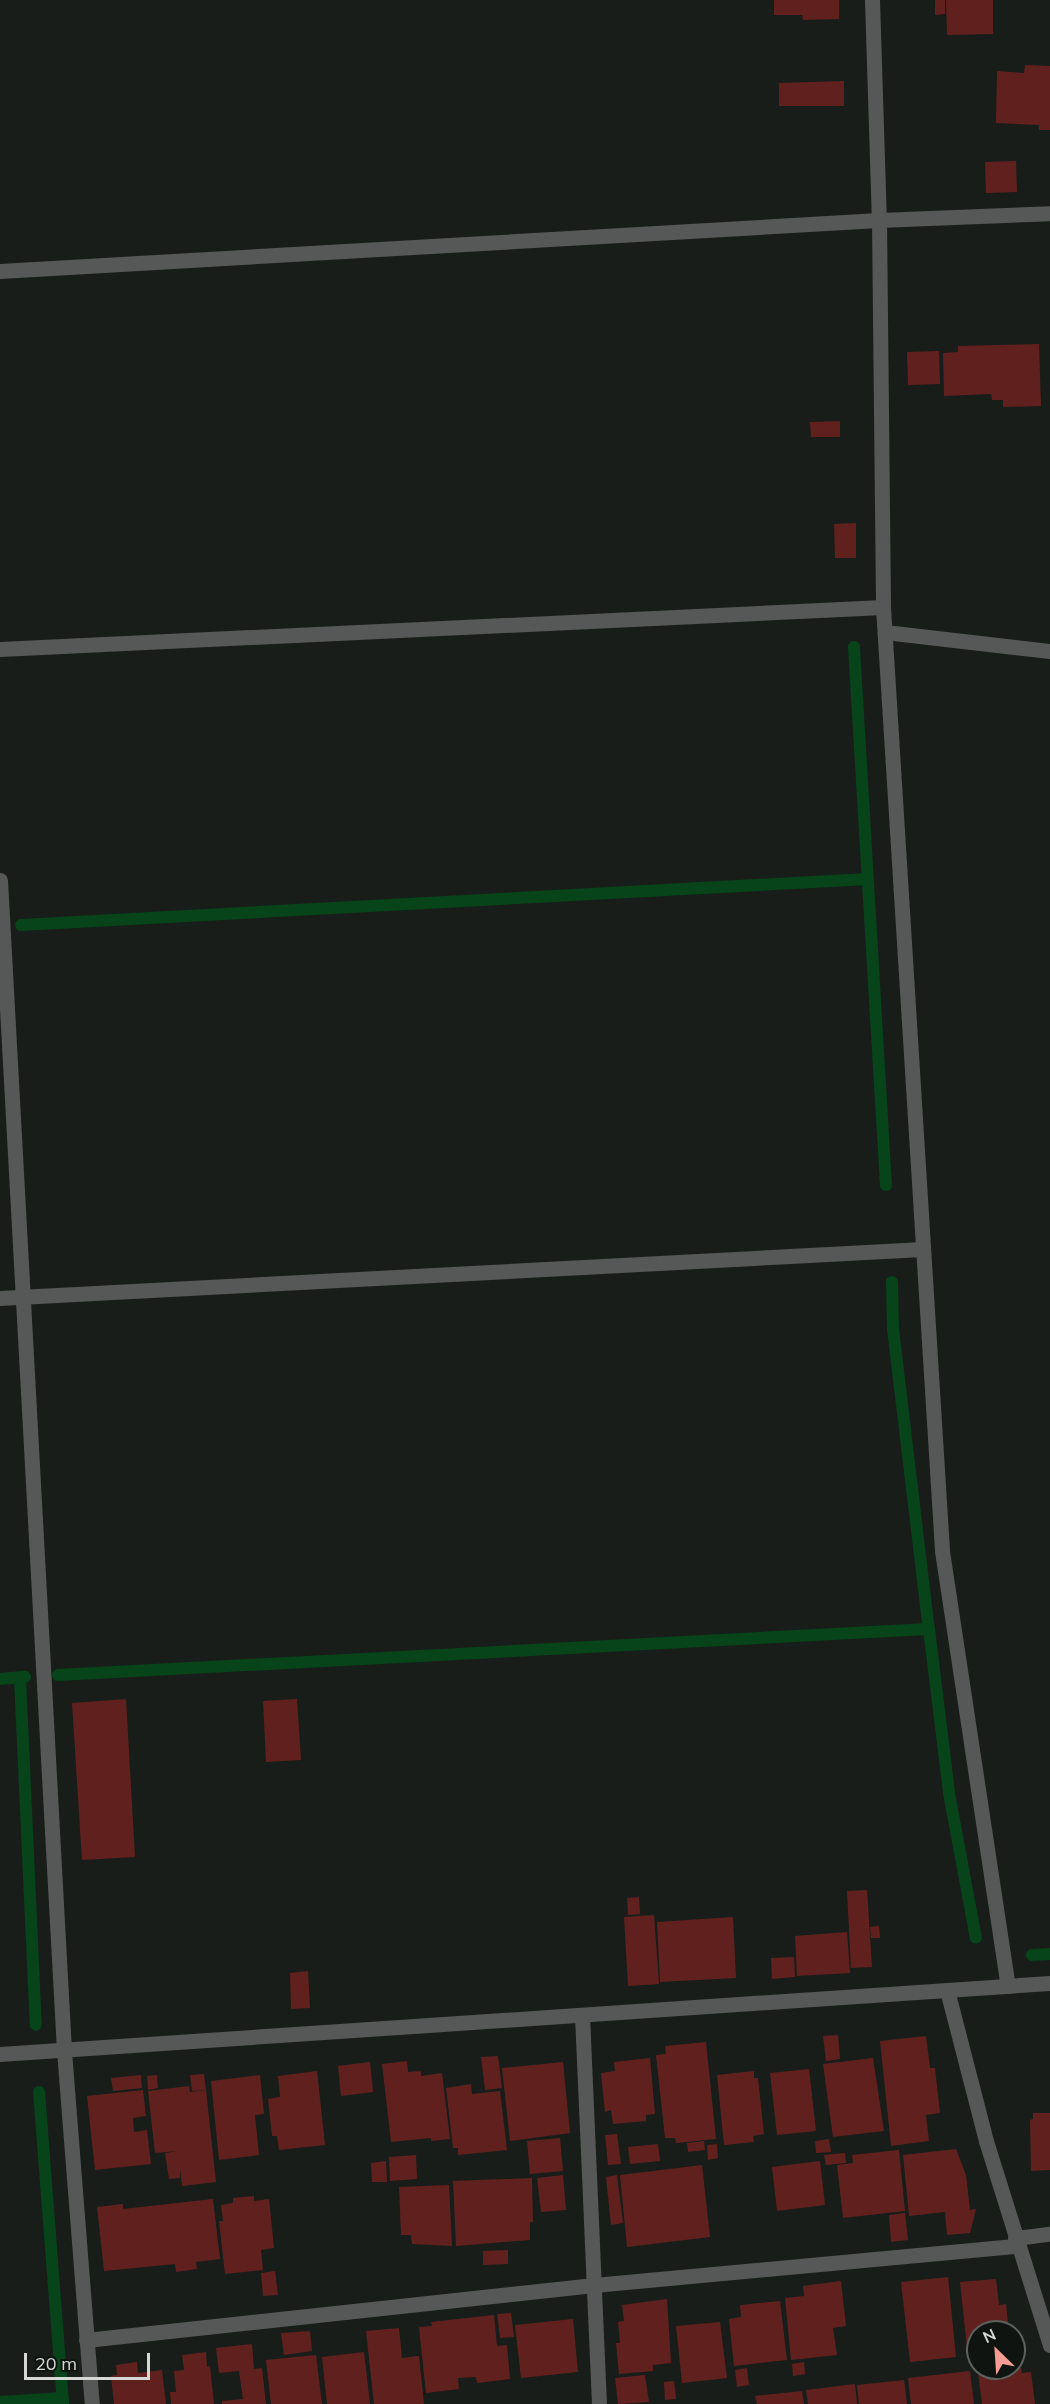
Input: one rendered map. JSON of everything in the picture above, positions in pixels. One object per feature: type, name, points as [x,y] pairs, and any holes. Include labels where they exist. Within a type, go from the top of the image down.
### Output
[{"type":"street","points":[[872,0],[879,220],[883,607],[942,1551],[1008,1986]]},
{"type":"street","points":[[0,272],[879,220],[1050,213]]},
{"type":"street","points":[[0,649],[883,607]]},
{"type":"street","points":[[885,632],[1050,651]]},
{"type":"street","points":[[0,880],[64,2051],[92,2404]]},
{"type":"street","points":[[0,1298],[922,1249]]},
{"type":"street","points":[[0,2054],[1050,1983]]},
{"type":"street","points":[[947,1990],[1016,2242],[1050,2345]]},
{"type":"street","points":[[582,2015],[599,2404]]},
{"type":"street","points":[[86,2340],[1016,2242],[1050,2234]]},
{"type":"building","points":[[774,0],[839,0],[839,19],[803,20],[802,15],[774,15]]},
{"type":"building","points":[[935,0],[945,0],[945,14],[935,15]]},
{"type":"building","points":[[946,0],[993,0],[993,34],[947,35]]},
{"type":"building","points":[[1025,65],[1050,66],[1050,130],[1039,130],[1039,125],[996,123],[997,71],[1024,73]]},
{"type":"building","points":[[844,81],[844,106],[779,106],[779,83]]},
{"type":"building","points":[[1016,161],[1017,192],[986,193],[985,162]]},
{"type":"building","points":[[1039,344],[1041,406],[1003,407],[1003,400],[992,400],[991,394],[944,396],[943,353],[958,352],[958,346]]},
{"type":"building","points":[[939,351],[940,384],[908,385],[907,352]]},
{"type":"building","points":[[840,421],[840,437],[811,437],[810,422]]},
{"type":"building","points":[[856,523],[856,558],[835,558],[834,524]]},
{"type":"building","points":[[126,1699],[135,1857],[82,1860],[72,1703]]},
{"type":"building","points":[[297,1699],[301,1760],[266,1762],[263,1701]]},
{"type":"building","points":[[867,1890],[872,1967],[851,1968],[847,1891]]},
{"type":"building","points":[[639,1897],[640,1914],[628,1915],[627,1898]]},
{"type":"building","points":[[654,1915],[659,1984],[628,1986],[624,1917]]},
{"type":"building","points":[[733,1917],[736,1978],[660,1982],[657,1922]]},
{"type":"building","points":[[879,1926],[880,1938],[871,1938],[870,1927]]},
{"type":"building","points":[[847,1932],[850,1973],[797,1976],[795,1936]]},
{"type":"building","points":[[794,1957],[795,1977],[772,1979],[771,1958]]},
{"type":"building","points":[[308,1971],[310,2008],[291,2009],[290,1973]]},
{"type":"building","points":[[838,2035],[840,2059],[826,2061],[823,2036]]},
{"type":"building","points":[[926,2036],[930,2068],[935,2068],[940,2113],[926,2115],[929,2141],[891,2146],[880,2041]]},
{"type":"building","points":[[706,2042],[716,2139],[676,2143],[675,2138],[665,2138],[656,2055],[666,2054],[665,2046]]},
{"type":"building","points":[[498,2056],[502,2088],[485,2090],[481,2057]]},
{"type":"building","points":[[650,2058],[655,2114],[646,2115],[646,2121],[613,2124],[611,2110],[605,2112],[601,2073],[615,2071],[614,2062]]},
{"type":"building","points":[[873,2058],[884,2131],[833,2137],[823,2064]]},
{"type":"building","points":[[407,2061],[408,2072],[421,2071],[421,2076],[442,2073],[450,2139],[431,2141],[431,2138],[391,2142],[382,2064]]},
{"type":"building","points":[[370,2062],[373,2092],[341,2096],[338,2066]]},
{"type":"building","points":[[563,2062],[570,2133],[510,2141],[502,2068]]},
{"type":"building","points":[[809,2069],[816,2131],[777,2135],[770,2073]]},
{"type":"building","points":[[317,2071],[325,2145],[279,2150],[277,2136],[272,2136],[268,2099],[280,2097],[278,2076]]},
{"type":"building","points":[[754,2071],[754,2078],[758,2078],[764,2134],[753,2136],[754,2142],[724,2145],[717,2075]]},
{"type":"building","points":[[204,2074],[206,2090],[192,2091],[190,2075]]},
{"type":"building","points":[[141,2075],[142,2088],[113,2091],[111,2078]]},
{"type":"building","points":[[157,2075],[158,2088],[148,2090],[147,2076]]},
{"type":"building","points":[[260,2075],[264,2114],[255,2115],[259,2155],[219,2160],[211,2081]]},
{"type":"building","points":[[471,2084],[472,2094],[500,2091],[507,2150],[458,2155],[458,2148],[453,2148],[446,2088]]},
{"type":"building","points":[[189,2086],[190,2092],[206,2090],[216,2182],[182,2186],[180,2168],[180,2178],[169,2179],[165,2153],[178,2151],[155,2153],[148,2091]]},
{"type":"building","points":[[143,2090],[146,2116],[133,2118],[134,2132],[147,2130],[151,2164],[95,2170],[87,2096]]},
{"type":"building","points":[[1033,2113],[1050,2113],[1050,2170],[1031,2171],[1030,2120],[1033,2119]]},
{"type":"building","points":[[617,2134],[621,2164],[608,2165],[605,2135]]},
{"type":"building","points":[[560,2138],[563,2171],[530,2174],[527,2141]]},
{"type":"building","points":[[829,2139],[831,2152],[816,2153],[815,2141]]},
{"type":"building","points":[[704,2141],[705,2150],[688,2152],[687,2143]]},
{"type":"building","points":[[658,2144],[660,2161],[630,2164],[628,2147]]},
{"type":"building","points":[[717,2144],[718,2158],[708,2160],[707,2145]]},
{"type":"building","points":[[956,2149],[966,2175],[970,2210],[976,2209],[970,2233],[947,2235],[945,2212],[909,2216],[903,2155]]},
{"type":"building","points":[[899,2150],[905,2211],[843,2218],[837,2165],[853,2163],[852,2155]]},
{"type":"building","points":[[845,2153],[846,2163],[826,2165],[824,2155]]},
{"type":"building","points":[[416,2155],[417,2179],[390,2181],[389,2157]]},
{"type":"building","points":[[386,2161],[387,2182],[372,2182],[371,2163]]},
{"type":"building","points":[[820,2161],[825,2205],[777,2211],[772,2167]]},
{"type":"building","points":[[702,2165],[710,2237],[627,2247],[620,2175]]},
{"type":"building","points":[[563,2175],[566,2210],[541,2212],[537,2178]]},
{"type":"building","points":[[617,2175],[623,2223],[611,2225],[606,2177]]},
{"type":"building","points":[[532,2178],[533,2222],[530,2222],[530,2240],[456,2246],[453,2181]]},
{"type":"building","points":[[449,2185],[452,2246],[412,2244],[411,2235],[401,2235],[399,2187]]},
{"type":"building","points":[[254,2196],[254,2201],[269,2199],[274,2248],[261,2250],[263,2270],[225,2274],[219,2221],[223,2221],[221,2205],[233,2203],[233,2198]]},
{"type":"building","points":[[213,2199],[220,2259],[196,2262],[197,2269],[176,2272],[175,2264],[104,2271],[97,2207],[123,2204],[123,2209]]},
{"type":"building","points":[[905,2213],[908,2240],[891,2242],[889,2215]]},
{"type":"building","points":[[508,2250],[508,2264],[483,2265],[483,2251]]},
{"type":"building","points":[[275,2271],[278,2295],[263,2296],[261,2273]]},
{"type":"building","points":[[948,2277],[956,2357],[910,2362],[901,2282]]},
{"type":"building","points":[[996,2279],[999,2305],[1006,2304],[1008,2320],[966,2320],[966,2339],[960,2282]]},
{"type":"building","points":[[841,2281],[846,2326],[833,2328],[837,2355],[791,2360],[785,2298],[804,2296],[803,2286]]},
{"type":"building","points":[[667,2299],[671,2363],[653,2365],[653,2371],[619,2374],[616,2343],[620,2343],[618,2322],[624,2321],[622,2305]]},
{"type":"building","points":[[780,2301],[787,2360],[734,2366],[729,2319],[741,2317],[740,2305]]},
{"type":"building","points":[[511,2313],[514,2337],[500,2338],[497,2314]]},
{"type":"building","points":[[494,2315],[497,2346],[507,2345],[510,2379],[477,2383],[476,2377],[458,2378],[459,2389],[426,2393],[419,2327],[432,2326],[431,2322]]},
{"type":"building","points":[[573,2319],[578,2372],[521,2378],[515,2325]]},
{"type":"building","points":[[720,2322],[727,2378],[682,2383],[676,2326]]},
{"type":"building","points":[[399,2328],[402,2358],[419,2356],[424,2404],[374,2404],[366,2331]]},
{"type":"building","points":[[310,2331],[312,2351],[284,2355],[281,2333]]},
{"type":"building","points":[[252,2344],[254,2369],[262,2368],[266,2404],[222,2404],[222,2401],[243,2399],[239,2371],[219,2373],[216,2348]]},
{"type":"building","points":[[206,2352],[207,2367],[210,2366],[214,2404],[171,2404],[170,2392],[176,2392],[174,2371],[184,2370],[182,2355]]},
{"type":"building","points":[[364,2352],[370,2404],[327,2404],[322,2357]]},
{"type":"building","points":[[316,2355],[322,2404],[271,2404],[266,2360]]},
{"type":"building","points":[[137,2362],[138,2373],[162,2370],[166,2404],[114,2404],[111,2376],[117,2375],[116,2365]]},
{"type":"building","points":[[804,2362],[805,2374],[793,2376],[792,2364]]},
{"type":"building","points":[[747,2368],[749,2385],[737,2387],[735,2370]]},
{"type":"building","points":[[966,2371],[966,2380],[971,2380],[974,2404],[911,2404],[908,2378]]},
{"type":"building","points":[[1031,2372],[1035,2404],[982,2404],[979,2380],[1026,2380],[1026,2373]]},
{"type":"building","points":[[645,2375],[649,2402],[618,2404],[615,2378]]},
{"type":"building","points":[[904,2380],[907,2404],[859,2404],[857,2385]]},
{"type":"building","points":[[674,2381],[676,2399],[665,2400],[664,2382]]},
{"type":"building","points":[[855,2384],[857,2404],[808,2404],[806,2390]]},
{"type":"building","points":[[802,2391],[804,2404],[757,2404],[755,2396]]},
{"type":"waterway","points":[[854,647],[886,1185]]},
{"type":"waterway","points":[[21,925],[868,879]]},
{"type":"waterway","points":[[892,1282],[893,1329],[929,1629]]},
{"type":"waterway","points":[[58,1675],[929,1629],[949,1793],[976,1938]]},
{"type":"waterway","points":[[0,1679],[25,1677]]},
{"type":"waterway","points":[[20,1678],[36,2025]]},
{"type":"waterway","points":[[1032,1955],[1050,1954]]},
{"type":"waterway","points":[[39,2092],[63,2404]]},
{"type":"waterway","points":[[0,2402],[63,2398]]}]
